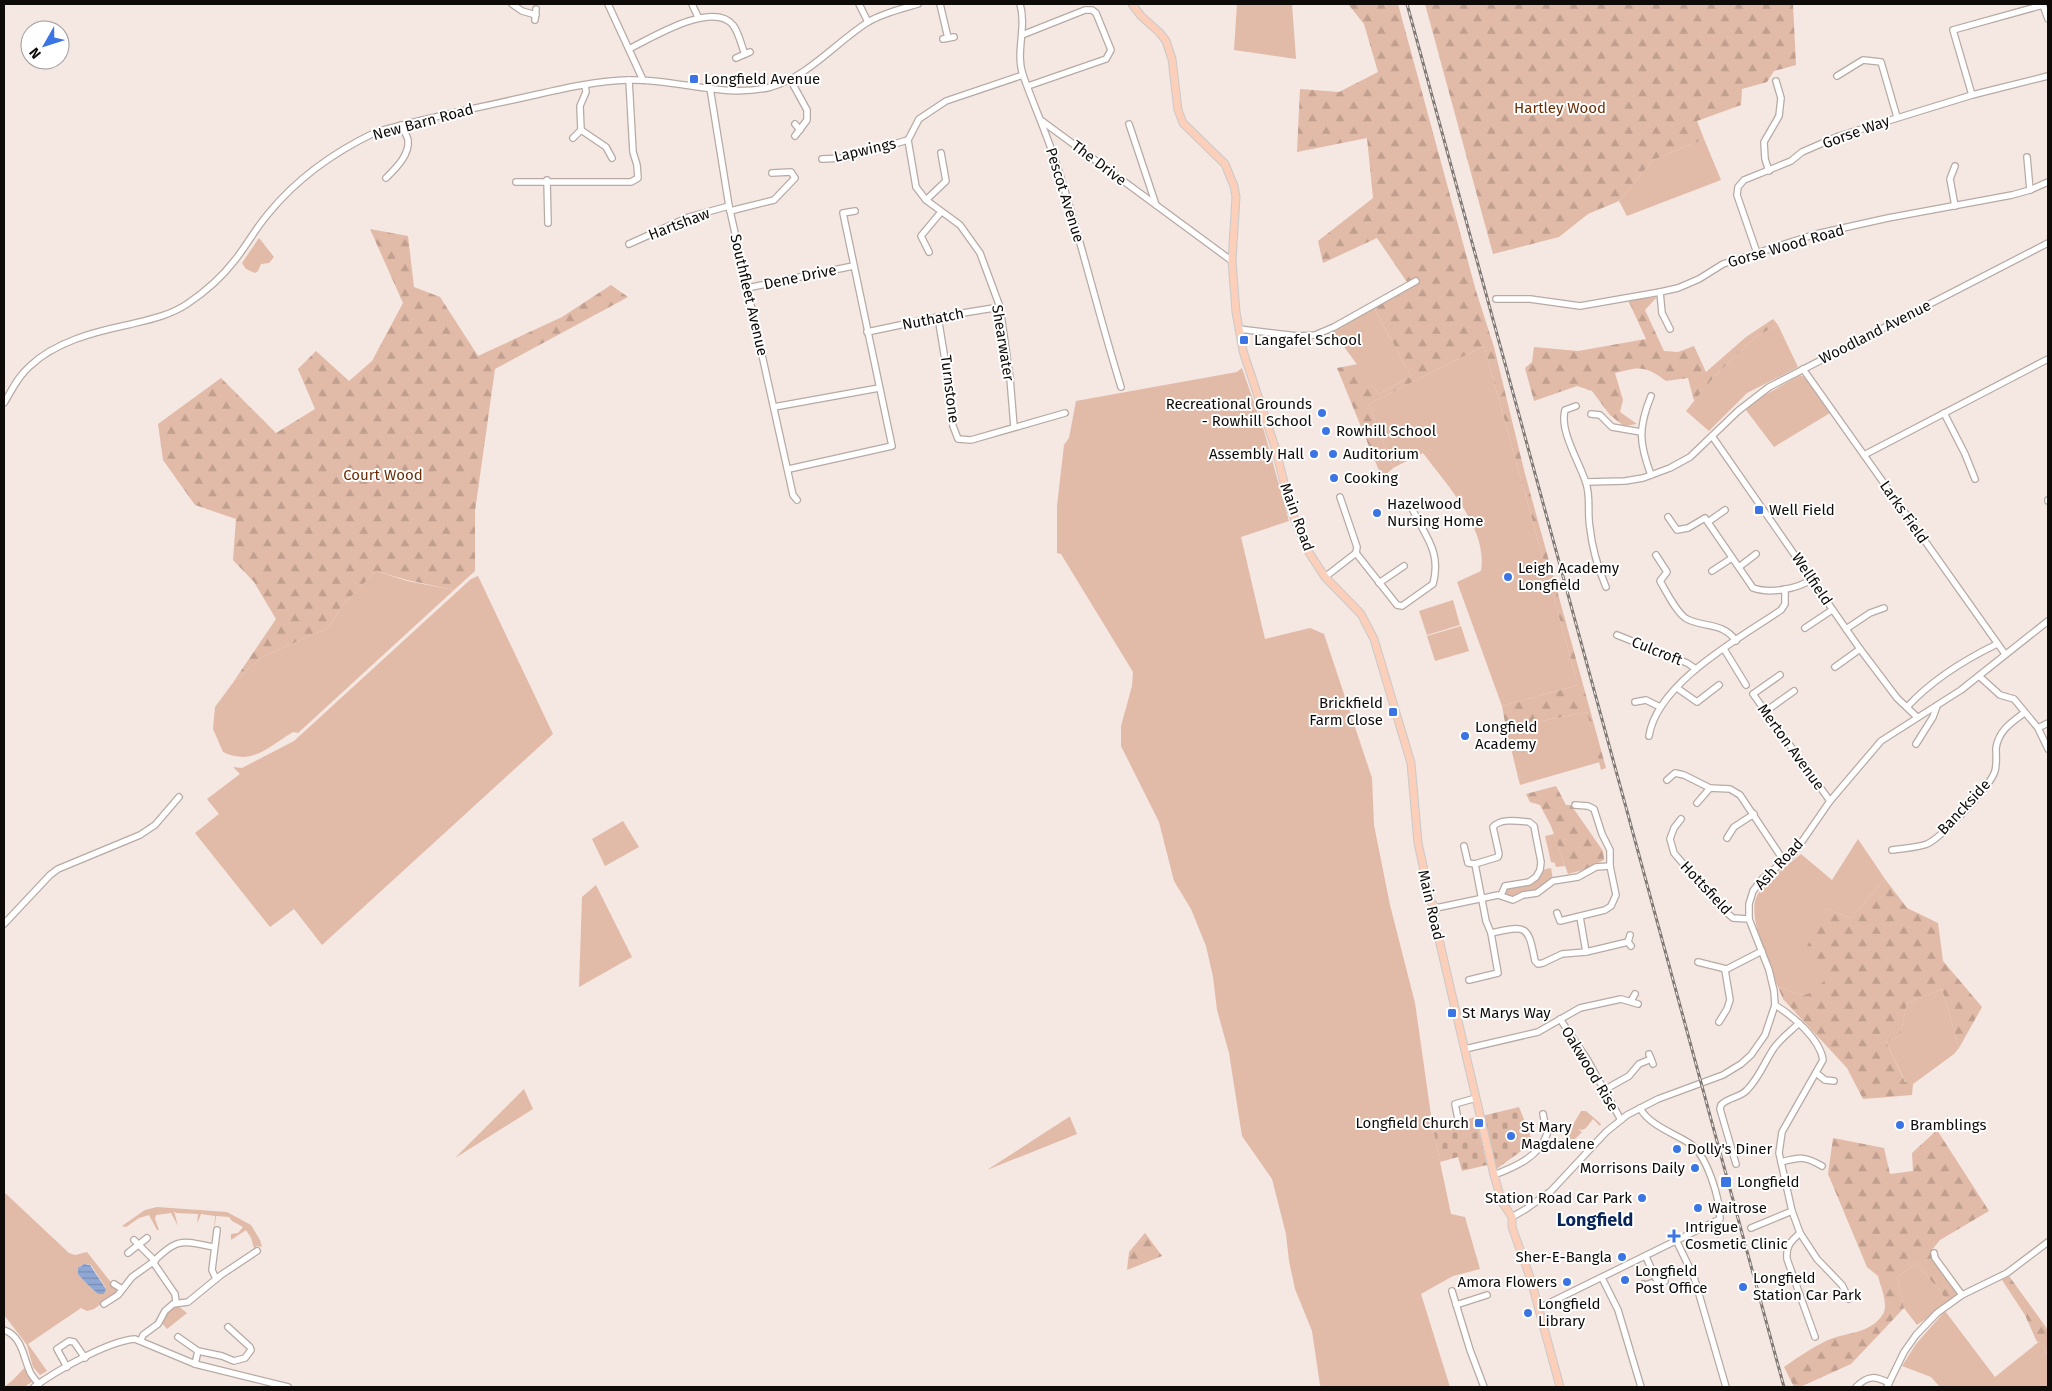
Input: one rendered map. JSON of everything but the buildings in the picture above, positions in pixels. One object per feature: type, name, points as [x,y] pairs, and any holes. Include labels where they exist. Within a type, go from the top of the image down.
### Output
[{"type":"main road","name":"Main Road","points":[[1132,4],[1166,41],[1172,60],[1178,110],[1183,123],[1218,156],[1230,173],[1236,197],[1232,261],[1239,329],[1247,365],[1275,447],[1292,510],[1308,551],[1325,577],[1361,614],[1374,639],[1412,763],[1418,843],[1431,902],[1436,908],[1434,918],[1494,1175],[1502,1202],[1512,1217],[1512,1228],[1539,1308],[1560,1387]]},
{"type":"street","points":[[512,4],[522,11],[536,15]]},
{"type":"street","points":[[608,4],[643,80]]},
{"type":"street","points":[[692,4],[698,18]]},
{"type":"street","points":[[859,4],[868,22]]},
{"type":"street","name":"New Barn Road","points":[[4,403],[21,375],[29,366],[47,353],[86,336],[165,316],[190,302],[215,282],[234,262],[269,212],[303,177],[325,160],[351,144],[376,132],[586,85],[629,80],[739,91],[770,87],[790,79],[868,22],[918,4]]},
{"type":"street","points":[[940,4],[948,38]]},
{"type":"street","name":"Pescot Avenue","points":[[1020,4],[1022,10],[1020,64],[1042,121],[1076,229],[1100,321],[1121,387]]},
{"type":"street","points":[[1972,95],[1953,30],[2043,5],[2048,19]]},
{"type":"street","points":[[1022,35],[1085,10],[1092,10],[1096,13],[1111,50],[1106,59],[1028,86]]},
{"type":"street","points":[[628,49],[698,18],[717,16],[734,26],[748,53],[736,58]]},
{"type":"street","points":[[1837,76],[1863,60],[1881,62],[1897,117]]},
{"type":"street","points":[[908,140],[919,119],[946,101],[1023,75]]},
{"type":"street","name":"Gorse Way","points":[[1757,253],[1737,195],[1738,187],[1744,180],[1791,161],[1802,152],[1839,136],[1972,95],[2048,76]]},
{"type":"street","points":[[790,79],[806,110],[807,120],[798,133],[795,124]]},
{"type":"street","points":[[516,182],[547,180],[631,182],[638,178],[633,152],[629,80]]},
{"type":"street","points":[[1769,170],[1765,158],[1764,142],[1779,116],[1781,98],[1776,81]]},
{"type":"street","points":[[573,138],[581,130],[580,106],[586,92],[586,85]]},
{"type":"street","name":"Southfleet Avenue","points":[[710,88],[729,208],[789,469],[793,495],[797,500]]},
{"type":"street","name":"The Drive","points":[[1042,121],[1232,261]]},
{"type":"street","name":"The Drive","points":[[1129,124],[1156,206]]},
{"type":"street","points":[[386,178],[396,167],[407,149],[408,141],[401,125]]},
{"type":"street","points":[[581,130],[606,147],[612,158]]},
{"type":"street","name":"Lapwings","points":[[822,159],[846,158],[908,140]]},
{"type":"street","name":"Shearwater","points":[[908,140],[916,187],[926,200],[960,225],[980,253],[1000,307],[1010,378],[1014,427]]},
{"type":"street","points":[[926,200],[946,181],[941,152]]},
{"type":"street","points":[[2027,157],[2030,190]]},
{"type":"street","points":[[1955,206],[1950,179],[1956,166]]},
{"type":"street","name":"Hartshaw","points":[[630,244],[689,217],[774,200],[795,178],[791,172],[772,173]]},
{"type":"street","points":[[547,180],[548,224]]},
{"type":"street","name":"Gorse Wood Road","points":[[1496,299],[1530,299],[1580,306],[1660,292],[1678,288],[1699,279],[1723,264],[1825,232],[2030,190],[2048,182]]},
{"type":"street","name":"Dene Drive","points":[[789,469],[892,446],[843,213],[855,211]]},
{"type":"street","points":[[930,252],[921,236],[941,212]]},
{"type":"street","name":"Woodland Avenue","points":[[1586,482],[1593,480],[1625,481],[1643,478],[1670,468],[1690,457],[1755,396],[1803,369],[2048,243]]},
{"type":"street","name":"Dene Drive","points":[[747,288],[853,266]]},
{"type":"street","points":[[1239,329],[1298,336],[1315,334],[1334,327],[1416,281]]},
{"type":"street","points":[[1660,292],[1662,313],[1670,329]]},
{"type":"street","name":"Nuthatch","points":[[867,332],[938,317],[1000,307]]},
{"type":"street","name":"Turnstone","points":[[938,317],[948,375],[953,426],[958,439],[971,440],[1065,413]]},
{"type":"street","points":[[1864,454],[2048,359]]},
{"type":"street","name":"Larks Field","points":[[1803,369],[2005,654]]},
{"type":"street","points":[[774,407],[879,388]]},
{"type":"street","points":[[1651,474],[1641,446],[1641,432],[1645,412],[1652,396]]},
{"type":"street","points":[[1576,406],[1565,410],[1563,416],[1573,450],[1586,482],[1589,496],[1589,527],[1596,563],[1606,587]]},
{"type":"street","points":[[1944,413],[1975,478]]},
{"type":"street","points":[[1591,414],[1600,415],[1612,427],[1641,432]]},
{"type":"street","name":"Wellfield","points":[[1712,436],[1860,649],[1897,698],[1916,717]]},
{"type":"street","points":[[1325,577],[1356,553],[1357,546],[1340,497]]},
{"type":"street","points":[[1356,553],[1397,605],[1402,606],[1433,584],[1437,567],[1436,560],[1411,506]]},
{"type":"street","points":[[1708,522],[1725,510]]},
{"type":"street","points":[[1668,517],[1678,530],[1688,528],[1705,518],[1753,588],[1761,590],[1796,588],[1812,579]]},
{"type":"street","points":[[1739,567],[1756,554]]},
{"type":"street","points":[[1656,555],[1667,572],[1660,581],[1680,613],[1687,619],[1730,632],[1736,641]]},
{"type":"street","points":[[1712,571],[1732,558]]},
{"type":"street","points":[[1379,583],[1404,566]]},
{"type":"street","points":[[1650,736],[1652,721],[1660,707],[1677,688],[1696,669],[1781,610],[1785,604],[1784,589]]},
{"type":"street","points":[[1846,629],[1870,613],[1884,608]]},
{"type":"street","points":[[1805,628],[1832,610]]},
{"type":"street","name":"Ash Road","points":[[1512,1217],[1526,1209],[1557,1185],[1620,1120],[1666,1095],[1715,1079],[1741,1064],[1754,1051],[1765,1035],[1775,1005],[1774,991],[1749,918],[1749,904],[1753,891],[1762,879],[1794,853],[1830,800],[1881,741],[1916,717],[1937,706],[1979,676],[2048,621]]},
{"type":"street","name":"Culcroft","points":[[1616,635],[1696,669]]},
{"type":"street","points":[[1906,707],[1935,681],[1967,660],[1997,644]]},
{"type":"street","points":[[1724,649],[1746,685]]},
{"type":"street","points":[[1835,667],[1860,649]]},
{"type":"street","name":"Merton Avenue","points":[[1780,675],[1753,694],[1830,800]]},
{"type":"street","points":[[1979,676],[2000,695],[2014,699],[2038,728],[2048,749]]},
{"type":"street","points":[[1677,688],[1697,702],[1719,685]]},
{"type":"street","points":[[1766,712],[1794,692]]},
{"type":"street","points":[[1635,702],[1646,700],[1660,707]]},
{"type":"street","points":[[1916,744],[1933,717],[1937,706]]},
{"type":"street","name":"Banckside","points":[[1892,850],[1926,844],[1938,836],[1975,800],[1988,784],[1995,770],[1996,746],[2003,729],[2024,713]]},
{"type":"street","points":[[2038,728],[2048,723]]},
{"type":"street","points":[[1667,780],[1675,773],[1684,775],[1710,788],[1730,789],[1740,795],[1784,861]]},
{"type":"street","points":[[1697,803],[1710,788]]},
{"type":"street","points":[[4,924],[50,875],[58,869],[140,835],[155,824],[179,798]]},
{"type":"street","points":[[1557,913],[1560,921],[1605,910],[1611,906],[1616,895],[1610,866],[1610,850],[1602,834],[1594,809],[1588,806],[1576,805]]},
{"type":"street","points":[[1727,838],[1734,827],[1754,814]]},
{"type":"street","name":"Hottsfield","points":[[1681,819],[1674,828],[1670,839],[1674,853],[1721,908],[1733,918],[1749,918]]},
{"type":"street","points":[[1464,846],[1468,863],[1475,864],[1498,857],[1493,827],[1496,824],[1501,822],[1529,822],[1534,826],[1541,860],[1539,872],[1528,882],[1505,886],[1501,895]]},
{"type":"street","points":[[1469,980],[1498,973],[1491,933],[1486,921],[1483,899],[1474,868],[1475,864]]},
{"type":"street","points":[[1436,908],[1501,895],[1513,900],[1526,894],[1537,893],[1553,881],[1579,877],[1595,868],[1610,866]]},
{"type":"street","points":[[1580,917],[1586,952]]},
{"type":"street","points":[[1491,933],[1518,928],[1525,931],[1530,936],[1535,961],[1538,964],[1543,964],[1562,954],[1586,952],[1630,944],[1630,935]]},
{"type":"street","points":[[1698,962],[1726,969],[1762,952]]},
{"type":"street","points":[[1719,1018],[1730,1000],[1730,991],[1724,974],[1726,969]]},
{"type":"street","points":[[1631,1001],[1635,994]]},
{"type":"street","points":[[1465,1049],[1536,1032],[1580,1008],[1620,999],[1638,1004]]},
{"type":"street","points":[[1775,1005],[1790,1014],[1799,1023],[1821,1050],[1823,1060],[1782,1132],[1779,1153],[1792,1211],[1800,1234],[1818,1259],[1842,1285],[1849,1299]]},
{"type":"street","name":"Oakwood Rise","points":[[1560,1019],[1584,1054],[1620,1120]]},
{"type":"street","points":[[1736,1164],[1720,1109],[1721,1105],[1748,1090],[1777,1044],[1799,1023]]},
{"type":"street","points":[[1604,1090],[1629,1076],[1640,1063],[1651,1059]]},
{"type":"street","points":[[1816,1073],[1825,1080],[1834,1081]]},
{"type":"street","points":[[1458,1119],[1454,1104],[1476,1098]]},
{"type":"street","points":[[1539,1308],[1719,1221],[1720,1215],[1713,1186],[1707,1167],[1697,1149],[1651,1121],[1640,1108]]},
{"type":"street","points":[[1494,1175],[1517,1166],[1538,1149],[1547,1134],[1543,1114]]},
{"type":"street","points":[[1781,1162],[1800,1157],[1810,1159],[1822,1166]]},
{"type":"street","points":[[1751,1228],[1792,1211]]},
{"type":"street","points":[[216,1279],[212,1270],[217,1230]]},
{"type":"street","points":[[1800,1234],[1790,1242],[1786,1249],[1786,1259],[1815,1337]]},
{"type":"street","points":[[128,1253],[136,1243],[147,1238]]},
{"type":"street","points":[[1677,1242],[1694,1277],[1726,1387]]},
{"type":"street","points":[[1856,1387],[1870,1377],[1879,1378],[1888,1385],[1904,1352],[1916,1335],[1937,1314],[1962,1295],[2007,1273],[2048,1242]]},
{"type":"street","points":[[136,1243],[154,1262],[175,1294],[176,1302]]},
{"type":"street","points":[[104,1304],[117,1296],[135,1275],[154,1262],[169,1247],[179,1243],[214,1247]]},
{"type":"street","points":[[141,1340],[143,1335],[158,1324],[165,1311],[176,1302],[187,1303],[216,1279],[257,1251]]},
{"type":"street","points":[[1934,1253],[1935,1258],[1962,1295]]},
{"type":"street","points":[[1643,1284],[1644,1286],[1662,1282],[1646,1257]]},
{"type":"street","points":[[1602,1278],[1618,1310],[1641,1387]]},
{"type":"street","points":[[114,1284],[122,1290]]},
{"type":"street","points":[[1452,1291],[1484,1387]]},
{"type":"street","points":[[1456,1305],[1487,1296]]},
{"type":"street","points":[[178,1337],[198,1351],[222,1356],[234,1362],[247,1356],[251,1350],[228,1327]]},
{"type":"street","points":[[4,1330],[20,1343],[36,1385],[67,1367],[124,1341],[141,1340],[195,1364],[288,1387]]},
{"type":"street","points":[[67,1367],[57,1349],[69,1341],[74,1342],[85,1358]]},
{"type":"street","points":[[195,1364],[198,1351]]},
{"type":"green space","points":[[1237,4],[1292,4],[1296,59],[1234,50]]},
{"type":"green space","points":[[1348,4],[1398,4],[1476,291],[1494,347],[1525,474],[1606,768],[1601,770],[1587,712],[1506,728],[1502,706],[1578,685],[1484,346],[1369,404],[1393,468],[1382,478],[1337,368],[1358,364],[1379,394],[1411,376],[1374,308],[1409,285],[1377,238],[1323,263],[1318,241],[1373,198],[1367,138],[1297,152],[1300,89],[1339,92],[1378,72],[1364,24]]},
{"type":"green space","name":"Hartley Wood","points":[[1425,4],[1793,4],[1796,65],[1774,71],[1767,82],[1742,89],[1741,105],[1697,121],[1704,139],[1653,160],[1619,201],[1588,214],[1559,237],[1493,254]]},
{"type":"green space","points":[[1704,139],[1721,180],[1627,216],[1619,201],[1653,160]]},
{"type":"green space","name":"Court Wood","points":[[370,229],[408,236],[414,287],[440,297],[478,356],[562,317],[611,285],[628,297],[495,369],[475,511],[475,571],[454,590],[376,571],[342,606],[328,628],[260,658],[232,684],[276,619],[254,582],[233,560],[236,519],[195,505],[163,460],[158,424],[221,378],[276,433],[315,409],[298,369],[316,351],[349,381],[372,361],[403,303]]},
{"type":"green space","points":[[259,238],[274,257],[269,263],[261,264],[255,273],[246,269],[242,263]]},
{"type":"green space","points":[[1657,297],[1645,310],[1664,351],[1678,352],[1694,346],[1706,372],[1746,337],[1773,319],[1778,325],[1755,337],[1713,378],[1694,401],[1688,378],[1666,381],[1652,372],[1642,369],[1630,369],[1615,373],[1623,400],[1620,412],[1637,424],[1624,426],[1610,415],[1592,391],[1577,386],[1534,401],[1525,368],[1532,362],[1534,347],[1578,351],[1646,339],[1628,300]]},
{"type":"green space","points":[[1374,308],[1411,376],[1379,394],[1333,332]]},
{"type":"green space","points":[[1778,325],[1798,367],[1747,393],[1709,431],[1686,411],[1711,380],[1755,337]]},
{"type":"green space","points":[[1484,346],[1578,685],[1502,706],[1457,582],[1481,571],[1482,555],[1472,524],[1454,493],[1423,453],[1393,468],[1369,404]]},
{"type":"green space","points":[[1242,368],[1265,434],[1289,521],[1241,537],[1265,639],[1310,628],[1324,634],[1372,778],[1374,825],[1390,905],[1415,1003],[1433,1129],[1451,1214],[1465,1217],[1480,1269],[1453,1276],[1421,1294],[1450,1387],[1321,1387],[1320,1385],[1312,1331],[1295,1289],[1286,1234],[1272,1179],[1242,1136],[1229,1053],[1217,1010],[1213,977],[1206,946],[1191,909],[1174,881],[1159,822],[1121,746],[1121,726],[1132,686],[1133,672],[1061,554],[1057,553],[1057,506],[1064,445],[1069,438],[1076,401],[1237,372]]},
{"type":"green space","points":[[1800,375],[1804,377],[1830,413],[1774,447],[1746,410],[1758,399]]},
{"type":"green space","points":[[376,571],[407,581],[454,590],[298,733],[293,732],[268,749],[251,756],[233,756],[223,752],[213,729],[215,707],[232,684],[260,658],[328,628],[342,606]]},
{"type":"green space","points":[[478,576],[553,734],[322,945],[294,909],[270,927],[195,833],[219,814],[207,799],[240,774],[233,767],[242,768],[294,741],[471,579]]},
{"type":"green space","points":[[1453,600],[1460,625],[1427,635],[1419,611]]},
{"type":"green space","points":[[1461,626],[1469,651],[1435,661],[1427,636]]},
{"type":"green space","points":[[1587,712],[1600,762],[1520,785],[1506,728]]},
{"type":"green space","points":[[1556,786],[1566,805],[1571,805],[1603,851],[1604,860],[1583,870],[1568,874],[1551,826],[1540,805],[1530,802],[1526,794]]},
{"type":"green space","points":[[623,821],[639,847],[605,866],[592,839]]},
{"type":"green space","points":[[1554,834],[1565,866],[1556,867],[1555,863],[1551,862],[1545,836]]},
{"type":"green space","points":[[1858,839],[1885,879],[1851,918],[1826,909],[1828,978],[1805,995],[1778,987],[1760,940],[1755,914],[1755,903],[1758,894],[1772,877],[1801,854],[1832,880]]},
{"type":"green space","points":[[1551,868],[1553,880],[1546,883],[1539,890],[1512,898],[1505,894],[1507,886],[1523,885],[1542,870]]},
{"type":"green space","points":[[1885,879],[1907,908],[1938,923],[1943,961],[1982,1007],[1959,1048],[1942,989],[1907,1003],[1900,1036],[1886,1042],[1905,1082],[1913,1084],[1912,1095],[1863,1099],[1847,1068],[1783,999],[1778,987],[1794,993],[1805,994],[1814,990],[1827,978],[1801,958],[1826,909],[1851,918]]},
{"type":"green space","points":[[596,885],[632,957],[579,987],[582,897]]},
{"type":"green space","points":[[1942,989],[1959,1048],[1954,1054],[1913,1084],[1906,1083],[1886,1042],[1900,1036],[1907,1003]]},
{"type":"green space","points":[[524,1089],[533,1109],[455,1158]]},
{"type":"green space","points":[[1519,1107],[1532,1140],[1531,1144],[1495,1170],[1482,1116]]},
{"type":"green space","points":[[1581,1111],[1586,1111],[1601,1124],[1600,1126],[1593,1119],[1586,1128],[1578,1129],[1582,1132],[1573,1141],[1567,1135]]},
{"type":"green space","points":[[1069,1117],[1077,1134],[987,1170]]},
{"type":"green space","points":[[1476,1117],[1487,1165],[1462,1171],[1458,1157],[1440,1162],[1433,1129]]},
{"type":"green space","points":[[1937,1130],[1989,1211],[1940,1240],[1931,1251],[1933,1258],[1958,1294],[1949,1303],[1917,1263],[1897,1277],[1904,1308],[1851,1364],[1800,1387],[1794,1387],[1784,1367],[1824,1342],[1871,1326],[1878,1321],[1885,1310],[1885,1300],[1878,1276],[1867,1267],[1828,1174],[1833,1138],[1884,1148],[1890,1174],[1913,1171],[1912,1153]]},
{"type":"green space","points":[[4,1192],[69,1253],[75,1255],[87,1252],[117,1290],[116,1293],[94,1309],[87,1311],[81,1308],[28,1344],[47,1371],[40,1375],[33,1367],[27,1345],[4,1315]],"holes":[[[81,1265],[91,1265],[106,1288],[104,1294],[98,1294],[78,1273]]]},
{"type":"green space","points":[[157,1207],[227,1212],[251,1225],[262,1247],[256,1246],[256,1249],[250,1253],[254,1248],[246,1230],[231,1240],[231,1234],[238,1233],[243,1227],[232,1221],[229,1217],[216,1216],[214,1232],[215,1216],[201,1214],[197,1224],[198,1214],[176,1213],[174,1211],[178,1226],[171,1213],[156,1215],[155,1219],[159,1230],[157,1230],[149,1215],[139,1218],[126,1227],[122,1226],[145,1210]]},
{"type":"green space","points":[[1145,1233],[1162,1256],[1127,1270],[1129,1252]]},
{"type":"green space","points":[[1917,1263],[1949,1303],[1917,1325],[1904,1308],[1897,1277]]},
{"type":"green space","points":[[2009,1276],[2048,1330],[2048,1356],[2041,1341],[2037,1342],[2025,1315],[2002,1280]]},
{"type":"green space","points":[[178,1306],[187,1313],[167,1329],[162,1323],[167,1312]]},
{"type":"green space","points":[[1945,1311],[1995,1377],[2041,1340],[2048,1357],[2048,1387],[1940,1387],[1931,1377],[1902,1366],[1916,1344]]},
{"type":"green space","points":[[26,1366],[32,1382],[24,1387],[4,1387],[13,1380]]},
{"type":"water","points":[[84,1264],[90,1265],[106,1289],[104,1294],[98,1294],[78,1274],[78,1268]]},
{"type":"railway","points":[[1407,4],[1784,1387]]},
{"type":"place","name":"Longfield Avenue","points":[[694,79]]},
{"type":"place","name":"Langafel School","points":[[1244,340]]},
{"type":"place","name":"Recreational Grounds - Rowhill School","points":[[1322,413]]},
{"type":"place","name":"Rowhill School","points":[[1326,431]]},
{"type":"place","name":"Assembly Hall","points":[[1314,454]]},
{"type":"place","name":"Auditorium","points":[[1333,454]]},
{"type":"place","name":"Cooking","points":[[1334,478]]},
{"type":"place","name":"Well Field","points":[[1759,510]]},
{"type":"place","name":"Hazelwood Nursing Home","points":[[1377,513]]},
{"type":"place","name":"Leigh Academy Longfield","points":[[1508,577]]},
{"type":"place","name":"Brickfield Farm Close","points":[[1393,712]]},
{"type":"place","name":"Longfield Academy","points":[[1465,736]]},
{"type":"place","name":"St Marys Way","points":[[1452,1013]]},
{"type":"place","name":"Longfield Church","points":[[1479,1123]]},
{"type":"place","name":"Bramblings","points":[[1900,1125]]},
{"type":"place","name":"St Mary Magdalene","points":[[1511,1136]]},
{"type":"place","name":"Dolly's Diner","points":[[1677,1149]]},
{"type":"place","name":"Morrisons Daily","points":[[1695,1168]]},
{"type":"place","name":"Longfield","points":[[1726,1182]]},
{"type":"place","name":"Station Road Car Park","points":[[1642,1198]]},
{"type":"place","name":"Waitrose","points":[[1698,1208]]},
{"type":"place","name":"Intrigue Cosmetic Clinic","points":[[1674,1236]]},
{"type":"place","name":"Sher-E-Bangla","points":[[1622,1257]]},
{"type":"place","name":"Longfield Post Office","points":[[1625,1280]]},
{"type":"place","name":"Amora Flowers","points":[[1567,1282]]},
{"type":"place","name":"Longfield Station Car Park","points":[[1743,1287]]},
{"type":"place","name":"Longfield Library","points":[[1528,1313]]},
{"type":"district","name":"Longfield","points":[[1595,1220]]}]
